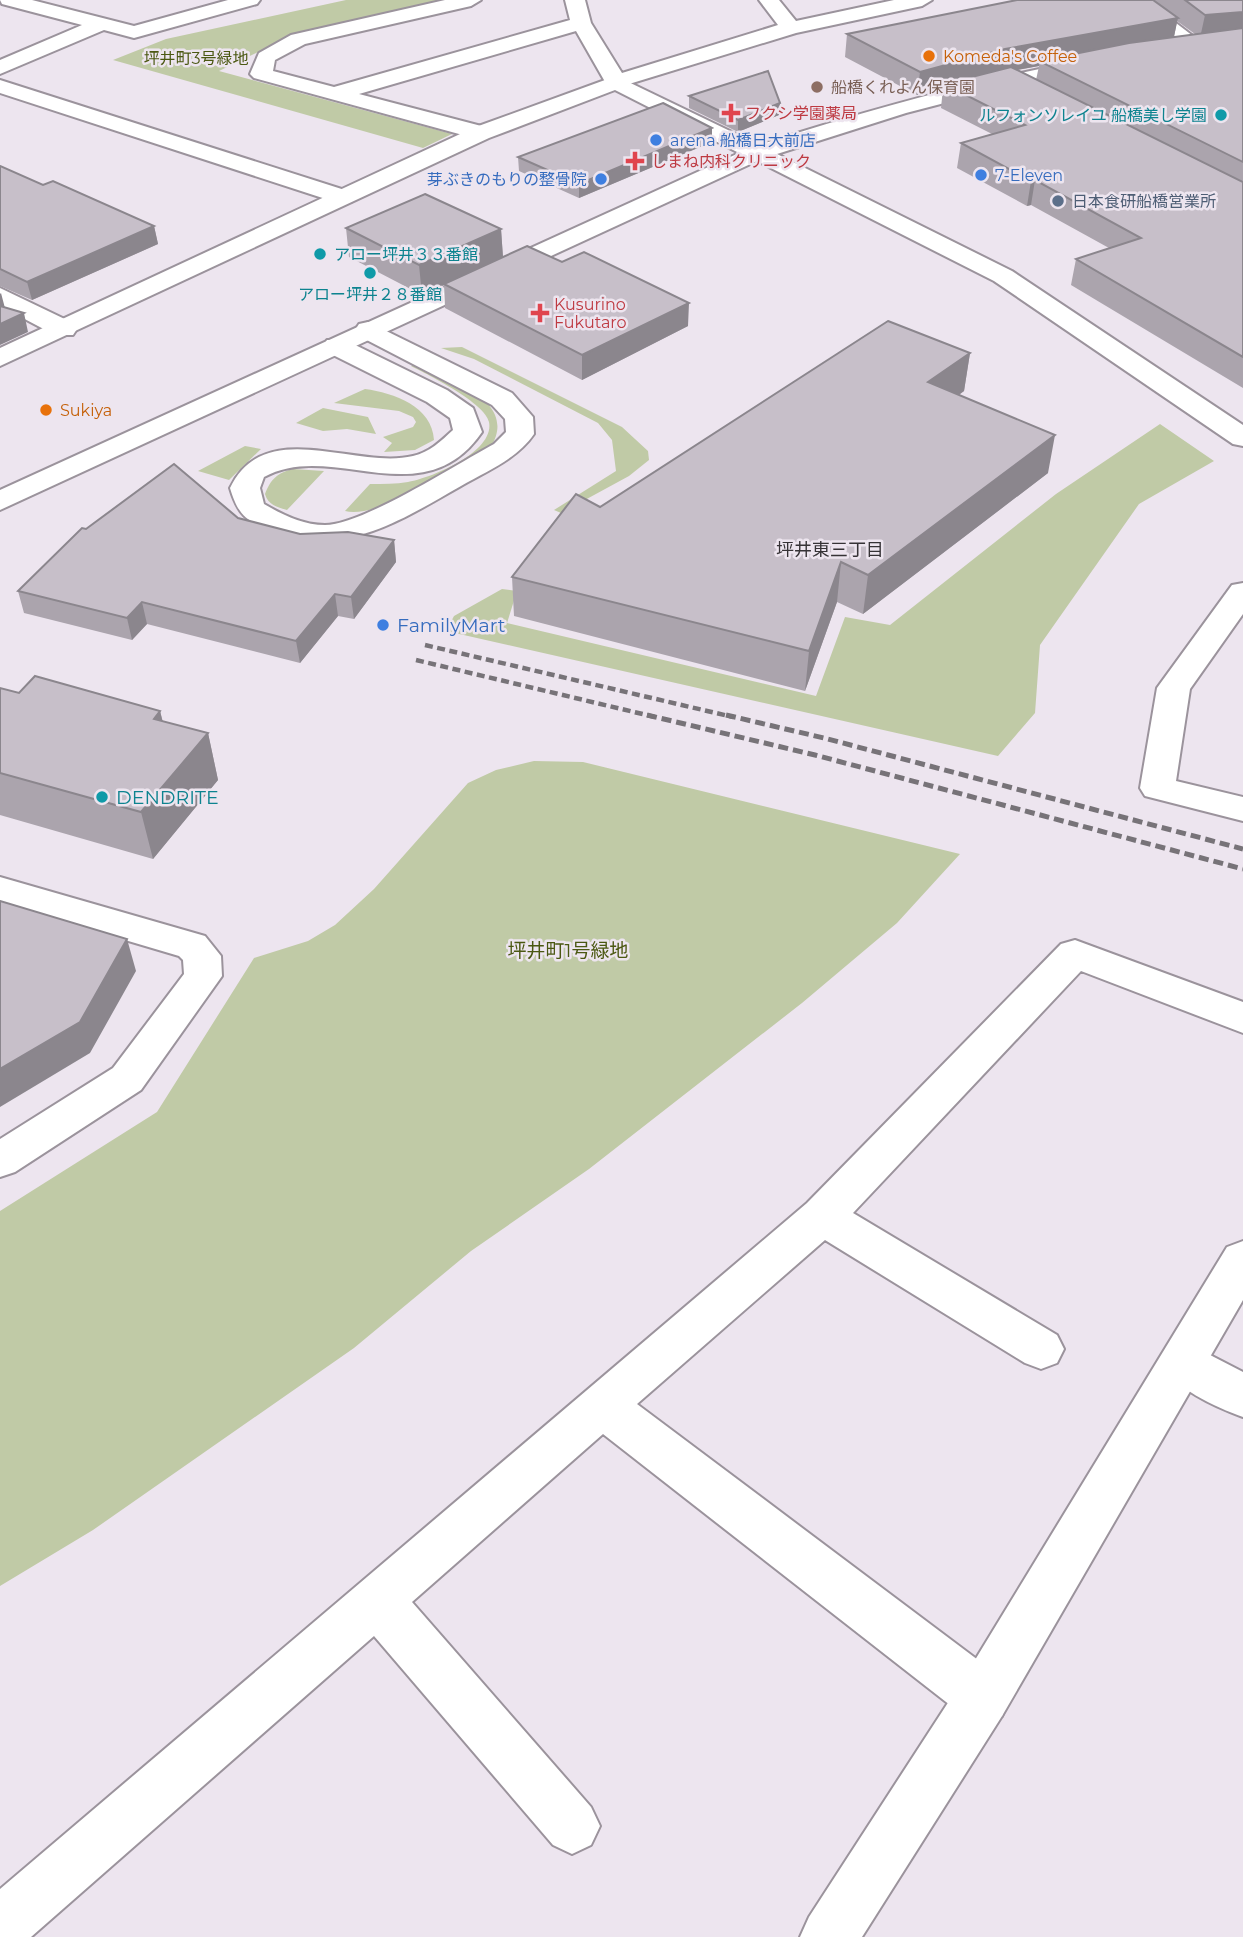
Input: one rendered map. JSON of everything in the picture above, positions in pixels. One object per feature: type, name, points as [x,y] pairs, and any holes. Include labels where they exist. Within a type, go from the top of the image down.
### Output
[{"type":"street","points":[[14,2],[134,32],[250,0]]},
{"type":"street","points":[[471,0],[298,39],[266,57],[261,74],[481,133]]},
{"type":"street","points":[[575,0],[581,23],[616,82],[1003,276],[1234,433]]},
{"type":"street","points":[[769,0],[790,29]]},
{"type":"street","points":[[0,358],[481,133],[616,82],[790,29],[922,0]]},
{"type":"street","points":[[1133,0],[1196,46]]},
{"type":"street","points":[[334,94],[581,23]]},
{"type":"street","points":[[0,68],[101,24]]},
{"type":"street","points":[[1170,51],[1220,44]]},
{"type":"street","points":[[0,501],[759,152],[898,108],[1010,80],[1103,62]]},
{"type":"street","points":[[1010,80],[1046,99]]},
{"type":"street","points":[[0,86],[342,197]]},
{"type":"street","points":[[0,296],[64,329]]},
{"type":"street","points":[[336,346],[437,396],[463,414],[468,432],[455,448],[419,465],[368,466],[284,458],[254,470],[245,488],[251,508],[284,527],[329,534],[367,523],[504,450],[520,435],[519,417],[502,399],[368,330]]},
{"type":"street","points":[[1243,592],[1174,688],[1157,788],[1243,809]]},
{"type":"street","points":[[0,890],[192,946],[202,956],[202,976],[127,1079],[0,1160]]},
{"type":"street","points":[[0,1926],[822,1216],[1075,954],[1243,1018]]},
{"type":"street","points":[[822,1216],[1041,1349]]},
{"type":"street","points":[[829,1937],[983,1697],[1243,1260]]},
{"type":"street","points":[[1183,1362],[1243,1396]]},
{"type":"street","points":[[603,1406],[983,1697]]},
{"type":"street","points":[[378,1602],[572,1826]]},
{"type":"green space","name":"坪井町3号緑地","points":[[346,0],[452,0],[293,35],[219,71],[452,134],[423,148],[113,60],[166,39]]},
{"type":"green space","points":[[462,347],[622,427],[648,451],[649,460],[629,476],[561,513],[554,510],[616,471],[612,440],[598,423],[474,359],[441,348]]},
{"type":"green space","points":[[419,362],[464,385],[489,406],[496,418],[497,432],[490,448],[397,500],[360,512],[345,511],[370,484],[418,480],[445,469],[472,453],[488,433],[489,422],[478,406],[411,366]]},
{"type":"green space","points":[[365,389],[410,403],[426,418],[432,428],[434,440],[415,450],[384,452],[392,443],[383,437],[413,427],[416,422],[413,417],[399,411],[334,403]]},
{"type":"green space","points":[[323,408],[368,417],[376,434],[347,429],[323,431],[296,423]]},
{"type":"green space","points":[[1160,424],[1214,461],[1139,504],[1040,645],[1035,713],[998,756],[446,631],[454,616],[502,589],[517,591],[507,623],[816,696],[845,617],[890,625],[1056,494]]},
{"type":"green space","points":[[245,446],[261,449],[229,480],[198,471]]},
{"type":"green space","points":[[293,469],[324,471],[287,510],[276,507],[265,494],[275,477]]},
{"type":"green space","name":"坪井町1号緑地","points":[[534,761],[583,762],[960,854],[897,923],[802,1003],[589,1169],[471,1251],[354,1348],[93,1530],[0,1586],[0,1211],[157,1112],[254,958],[308,941],[335,925],[374,889],[468,783],[496,770]]},
{"type":"building","points":[[1017,0],[1153,0],[1178,18],[1005,49],[920,72],[847,34]]},
{"type":"building","points":[[1185,0],[1243,0],[1243,12],[1205,15]]},
{"type":"building","points":[[1243,28],[1243,162],[1039,61],[1129,43]]},
{"type":"building","points":[[1011,67],[1243,182],[1243,357],[1076,259],[1141,238],[961,143],[1025,125],[944,84]]},
{"type":"building","points":[[768,71],[780,103],[738,120],[689,96]]},
{"type":"building","points":[[663,103],[712,128],[579,184],[518,157]]},
{"type":"building","points":[[0,166],[43,185],[53,181],[154,226],[27,282],[0,269]]},
{"type":"building","points":[[425,194],[501,229],[419,265],[346,228]]},
{"type":"building","points":[[527,246],[562,262],[584,252],[689,303],[582,355],[444,284]]},
{"type":"building","points":[[0,306],[24,313],[0,324]]},
{"type":"building","points":[[888,321],[970,353],[928,382],[1055,435],[868,575],[841,562],[809,651],[512,577],[576,494],[600,507]]},
{"type":"building","points":[[174,464],[238,518],[300,534],[348,532],[394,540],[351,597],[335,594],[296,641],[142,602],[127,618],[18,591],[82,528],[86,529]]},
{"type":"building","points":[[35,676],[160,711],[154,719],[208,733],[141,812],[0,773],[0,688],[19,693]]},
{"type":"building","points":[[0,901],[127,939],[80,1022],[0,1069]]},
{"type":"railway","points":[[425,645],[733,717]]},
{"type":"railway","points":[[416,660],[655,717]]},
{"type":"railway","points":[[647,715],[815,755],[1243,869]]},
{"type":"railway","points":[[726,715],[824,738],[1243,849]]},
{"type":"place","name":"Komeda's Coffee","points":[[929,56]]},
{"type":"place","name":"船橋くれよん保育園","points":[[817,87]]},
{"type":"place","name":"フクシ学園薬局","points":[[731,113]]},
{"type":"place","name":"ルフォンソレイユ 船橋美し学園","points":[[1221,115]]},
{"type":"place","name":"arena 船橋日大前店","points":[[656,140]]},
{"type":"place","name":"しまね内科クリニック","points":[[635,161]]},
{"type":"place","name":"7-Eleven","points":[[981,175]]},
{"type":"place","name":"芽ぶきのもりの整骨院","points":[[601,179]]},
{"type":"place","name":"日本食研船橋営業所","points":[[1058,201]]},
{"type":"place","name":"アロー坪井３３番館","points":[[320,254]]},
{"type":"place","name":"アロー坪井２８番館","points":[[370,273]]},
{"type":"place","name":"Kusurino Fukutaro","points":[[540,313]]},
{"type":"place","name":"Sukiya","points":[[46,410]]},
{"type":"place","name":"FamilyMart","points":[[383,625]]},
{"type":"place","name":"DENDRITE","points":[[102,797]]},
{"type":"district","name":"坪井東三丁目","points":[[830,550]]}]
